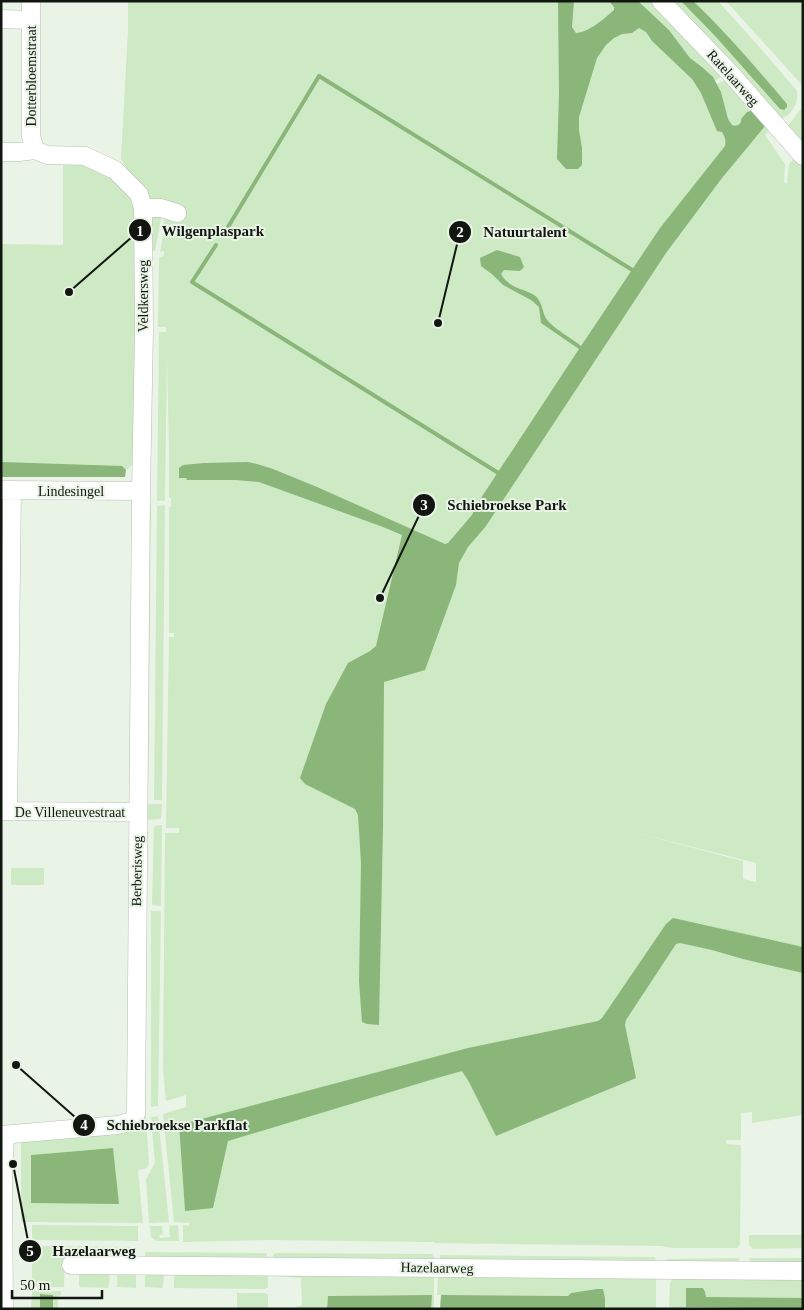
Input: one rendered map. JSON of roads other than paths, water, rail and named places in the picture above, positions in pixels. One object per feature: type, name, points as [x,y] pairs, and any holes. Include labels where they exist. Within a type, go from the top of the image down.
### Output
[{"type":"street","name":"Dotterbloemstraat","points":[[32,1],[31,136],[35,150]]},
{"type":"street","name":"Ratelaarweg","points":[[661,1],[731,74],[803,156]]},
{"type":"street","points":[[1,19],[31,20]]},
{"type":"street","name":"Veldkersweg","points":[[1,152],[35,150],[47,155],[85,156],[115,170],[139,194],[143,208],[144,329],[141,491]]},
{"type":"street","points":[[143,208],[161,208],[177,213]]},
{"type":"street","points":[[5,811],[6,490]]},
{"type":"street","name":"Lindesingel","points":[[6,490],[141,491]]},
{"type":"street","name":"Berberisweg","points":[[3,1135],[118,1125],[133,1121],[136,1114],[141,491]]},
{"type":"street","name":"De Villeneuvestraat","points":[[5,811],[138,812]]},
{"type":"street","points":[[3,1135],[4,1309]]},
{"type":"street","name":"Hazelaarweg","points":[[71,1265],[803,1271]]},
{"type":"waterway","points":[[228,227],[319,76],[634,271]]},
{"type":"waterway","points":[[216,245],[192,282],[500,474]]},
{"type":"place","name":"Wilgenplaspark","points":[[69,292]]},
{"type":"place","name":"Natuurtalent","points":[[438,323]]},
{"type":"place","name":"Schiebroekse Park","points":[[380,598]]},
{"type":"place","name":"Schiebroekse Parkflat","points":[[16,1065]]},
{"type":"place","name":"Hazelaarweg","points":[[13,1164]]}]
